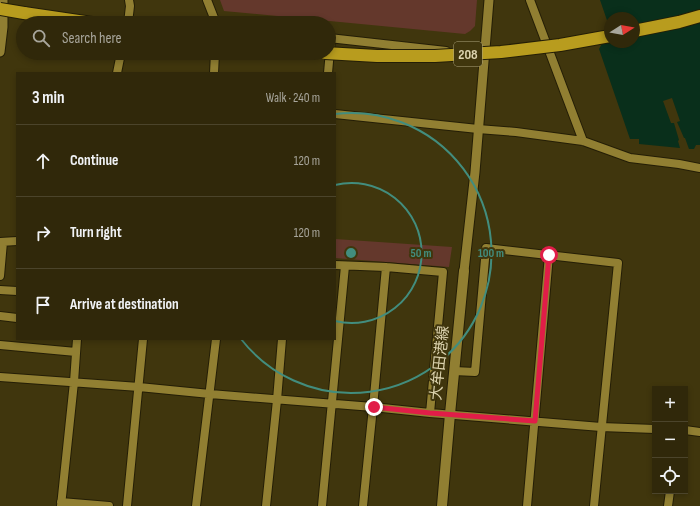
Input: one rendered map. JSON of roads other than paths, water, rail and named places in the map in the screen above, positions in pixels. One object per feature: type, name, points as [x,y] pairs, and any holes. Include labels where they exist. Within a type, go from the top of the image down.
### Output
[{"type":"highway","points":[[0,9],[44,16]]},
{"type":"highway","points":[[640,31],[700,16]]},
{"type":"highway","name":"208","points":[[336,54],[377,56],[450,55],[509,51],[560,45],[604,37]]},
{"type":"main road","name":"大牟田港線","points":[[442,506],[464,270]]},
{"type":"street","points":[[0,52],[3,27],[3,0]]},
{"type":"street","points":[[129,16],[130,0]]},
{"type":"street","points":[[207,0],[213,16]]},
{"type":"street","points":[[464,270],[475,172],[488,0]]},
{"type":"street","points":[[530,0],[583,142]]},
{"type":"street","points":[[336,39],[484,55]]},
{"type":"street","points":[[117,72],[120,60]]},
{"type":"street","points":[[214,72],[215,60]]},
{"type":"street","points":[[328,72],[329,60]]},
{"type":"street","points":[[336,114],[516,132],[583,142],[630,158],[700,168]]},
{"type":"street","points":[[0,276],[2,242],[16,241]]},
{"type":"street","points":[[454,371],[475,372],[486,248],[618,263],[594,506]]},
{"type":"street","points":[[527,506],[549,255]]},
{"type":"street","points":[[336,265],[386,267],[443,272],[430,413]]},
{"type":"street","points":[[322,506],[345,266]]},
{"type":"street","points":[[363,506],[374,407],[386,267]]},
{"type":"street","points":[[0,290],[16,291]]},
{"type":"street","points":[[0,316],[16,318]]},
{"type":"street","points":[[77,340],[61,504],[109,506]]},
{"type":"street","points":[[127,506],[143,340]]},
{"type":"street","points":[[196,506],[216,340]]},
{"type":"street","points":[[266,506],[282,340]]},
{"type":"street","points":[[0,345],[76,352]]},
{"type":"street","points":[[0,377],[139,387],[602,427],[652,429]]},
{"type":"street","points":[[688,430],[700,432]]},
{"type":"street","points":[[668,506],[670,494]]}]
